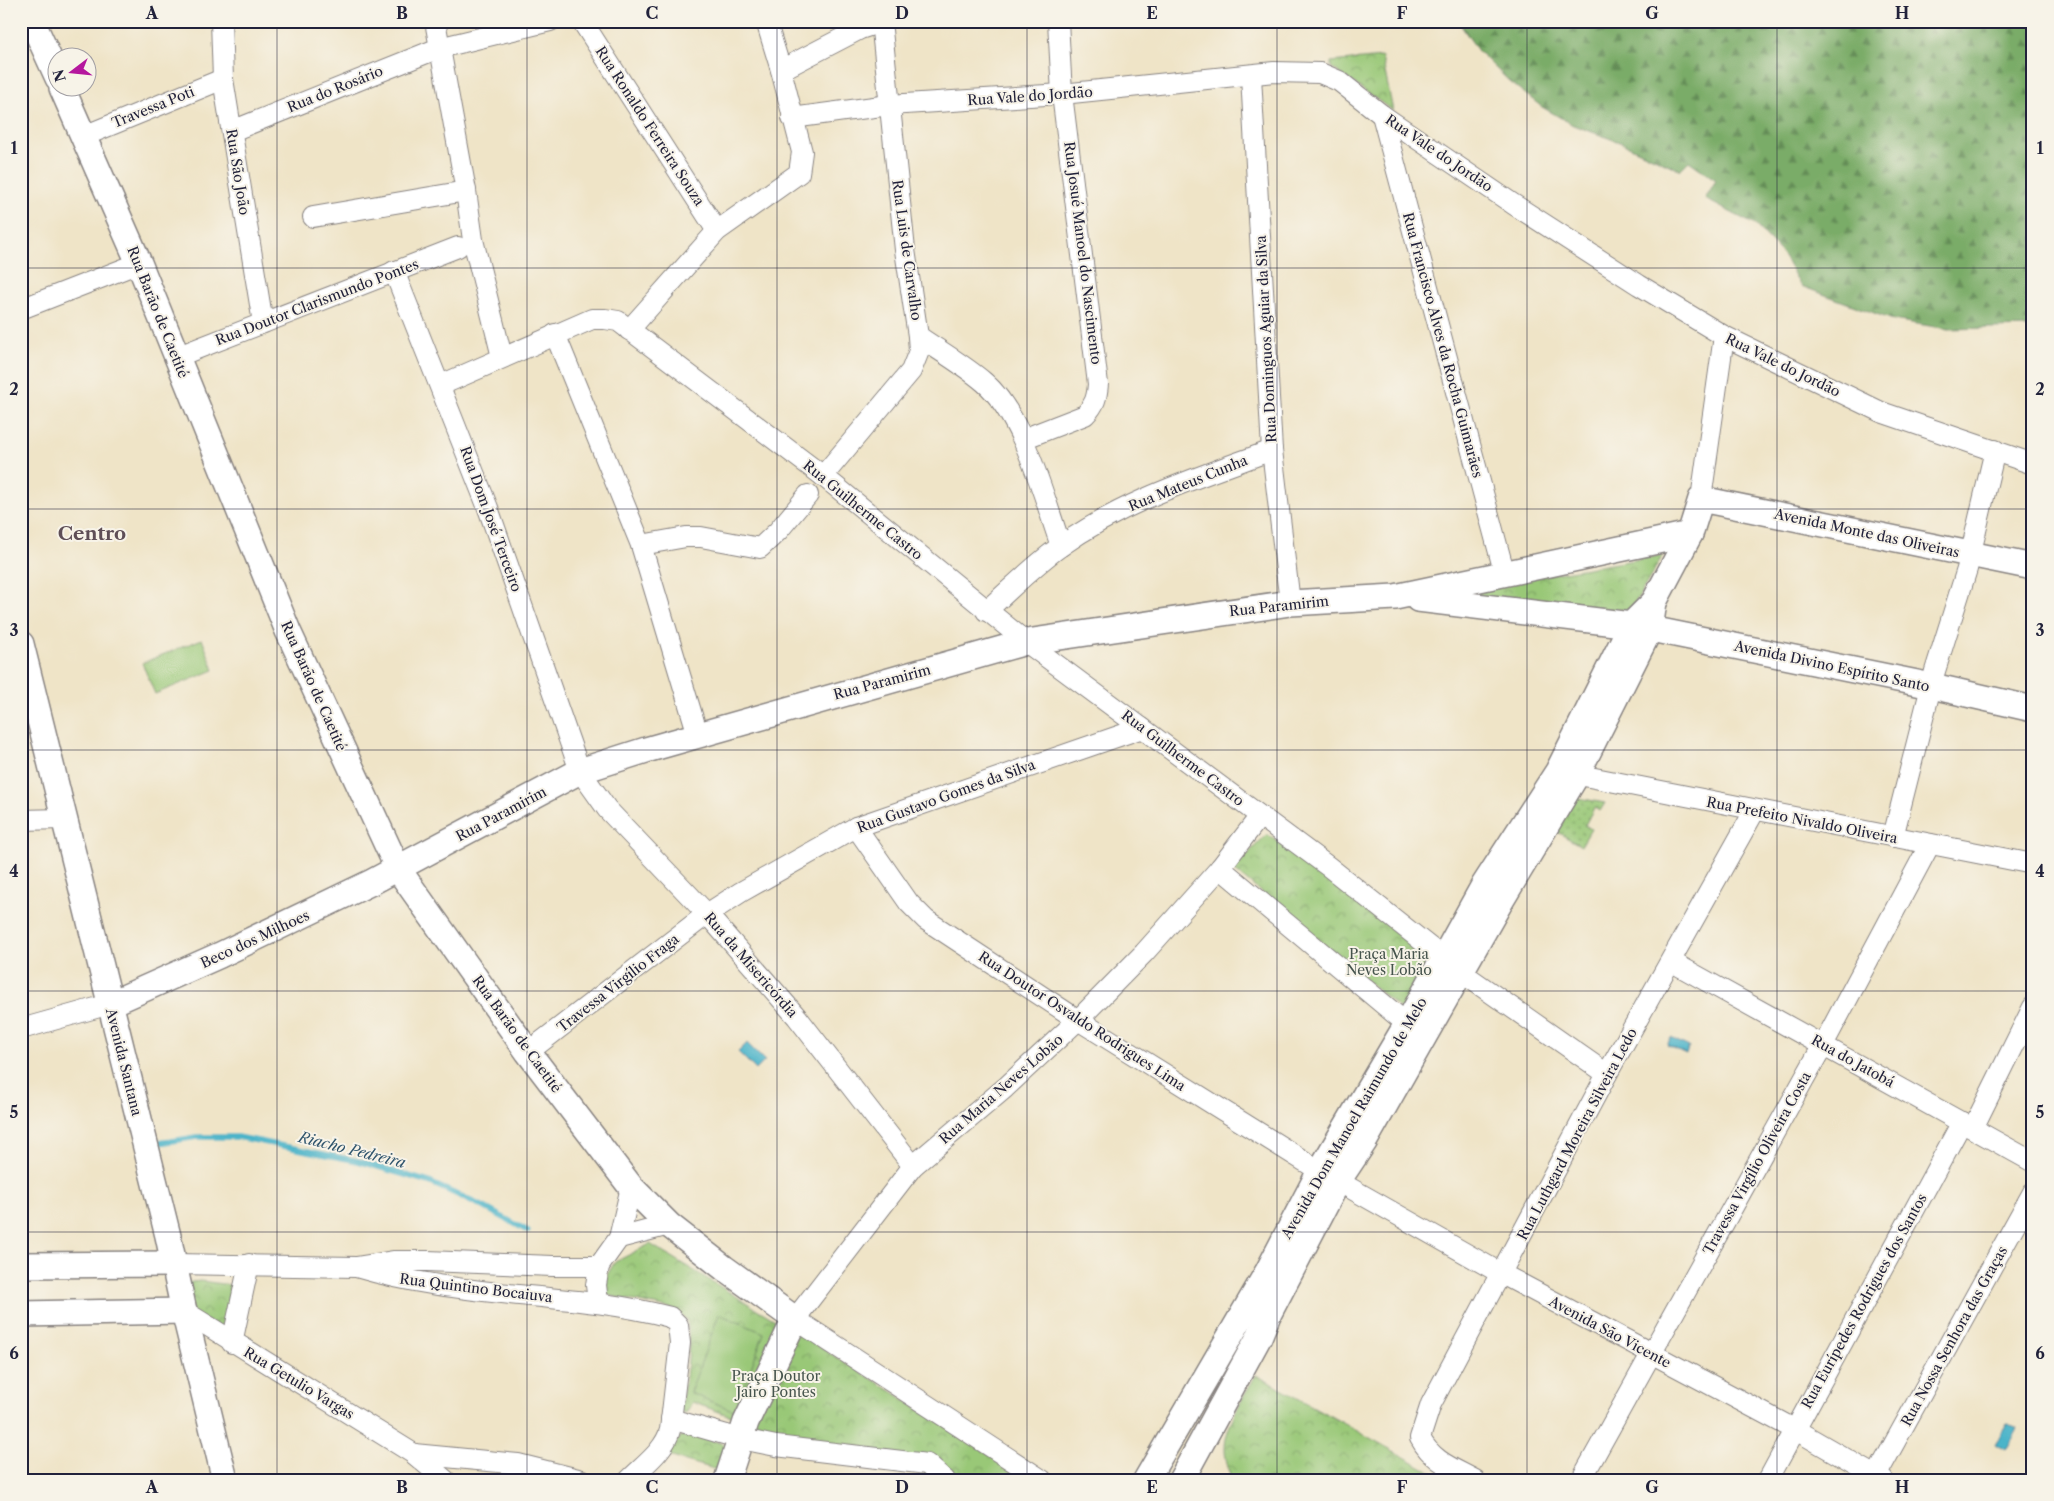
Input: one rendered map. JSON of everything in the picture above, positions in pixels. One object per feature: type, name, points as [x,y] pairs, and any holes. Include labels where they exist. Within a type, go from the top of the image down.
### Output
[{"type":"main road","points":[[32,21],[48,56]]},
{"type":"main road","name":"Rua Barão de Caetité","points":[[67,98],[139,263],[288,630],[398,869],[528,1052],[631,1187],[669,1225]]},
{"type":"main road","name":"Avenida Dom Manoel Raimundo de Melo","points":[[1181,1480],[1259,1337],[1329,1176],[1407,1024],[1453,966],[1502,899],[1569,774],[1641,627],[1690,534],[1701,499]]},
{"type":"main road","name":"Avenida Monte das Oliveiras","points":[[1701,499],[2033,567]]},
{"type":"main road","name":"Rua Paramirim","points":[[398,869],[580,771],[698,735],[1026,642],[1290,603],[1396,597],[1690,534]]},
{"type":"main road","name":"Rua Paramirim","points":[[1396,597],[1641,627]]},
{"type":"main road","name":"Avenida Divino Espírito Santo","points":[[1641,627],[1932,686],[2033,710]]},
{"type":"main road","name":"Avenida Santana","points":[[21,644],[174,1264],[225,1480]]},
{"type":"main road","name":"Beco dos Milhoes","points":[[110,1004],[208,961],[398,869]]},
{"type":"main road","name":"Avenida Dom Manoel Raimundo de Melo","points":[[1146,1480],[1268,1271],[1329,1176],[1364,1142],[1453,966]]},
{"type":"main road","points":[[669,1225],[724,1268],[795,1319],[746,1422],[727,1480]]},
{"type":"main road","points":[[21,1265],[174,1264]]},
{"type":"main road","points":[[21,1314],[184,1311]]},
{"type":"street","name":"Rua São João","points":[[221,21],[223,79],[263,323]]},
{"type":"street","points":[[435,21],[473,240],[502,357]]},
{"type":"street","points":[[439,48],[550,21]]},
{"type":"street","name":"Rua Ronaldo Ferreira Souza","points":[[582,21],[717,231]]},
{"type":"street","points":[[629,330],[717,231],[799,173],[802,152],[766,21]]},
{"type":"street","name":"Rua Josué Manoel do Nascimento","points":[[1023,439],[1085,415],[1092,408],[1096,400],[1098,384],[1062,94],[1058,21]]},
{"type":"street","points":[[781,70],[859,25],[881,22]]},
{"type":"street","name":"Rua Luis de Carvalho","points":[[881,22],[905,250],[918,336],[985,382],[999,399],[1023,439],[1061,546]]},
{"type":"street","name":"Rua do Rosário","points":[[232,131],[439,48]]},
{"type":"street","name":"Rua Vale do Jordão","points":[[792,118],[889,105],[1062,94],[1251,76],[1274,72],[1320,73],[1339,81],[1382,115],[1513,204],[1639,285],[1724,336],[1881,412],[2033,464]]},
{"type":"street","name":"Rua Dominguos Aguiar da Silva","points":[[1251,76],[1272,450],[1290,603]]},
{"type":"street","name":"Travessa Poti","points":[[84,136],[223,79]]},
{"type":"street","name":"Rua Francisco Alves da Rocha Guimarães","points":[[1382,115],[1505,575]]},
{"type":"street","points":[[313,217],[466,191]]},
{"type":"street","name":"Rua Doutor Clarismundo Pontes","points":[[176,357],[458,247]]},
{"type":"street","points":[[21,309],[139,263]]},
{"type":"street","name":"Rua Dom José Terceiro","points":[[394,271],[441,385],[488,508],[580,771]]},
{"type":"street","name":"Rua Guilherme Castro","points":[[441,385],[592,319],[618,321],[823,476],[1026,642],[1260,816]]},
{"type":"street","points":[[556,334],[641,545],[698,735]]},
{"type":"street","points":[[823,476],[911,371],[919,350],[918,336]]},
{"type":"street","points":[[1701,499],[1724,336]]},
{"type":"street","name":"Rua Mateus Cunha","points":[[986,611],[1061,546],[1143,498],[1272,450]]},
{"type":"street","points":[[1893,837],[1932,686],[1971,555],[1995,450]]},
{"type":"street","points":[[641,545],[686,537],[701,537],[760,548],[778,531],[808,495]]},
{"type":"street","name":"Rua Gustavo Gomes da Silva","points":[[707,914],[741,892],[856,827],[1142,728]]},
{"type":"street","name":"Rua da Misericórdia","points":[[580,771],[607,809],[707,914],[797,1017],[913,1166]]},
{"type":"street","name":"Rua Prefeito Nivaldo Oliveira","points":[[1569,774],[2033,864]]},
{"type":"street","name":"Rua Luthgard Moreira Silveira Ledo","points":[[1475,1480],[1436,1459],[1431,1455],[1420,1438],[1431,1404],[1607,1074],[1672,962],[1755,810]]},
{"type":"street","points":[[1407,1024],[1220,868],[1260,816],[1453,966],[1607,1074]]},
{"type":"street","points":[[21,820],[64,819]]},
{"type":"street","name":"Rua Doutor Osvaldo Rodrigues Lima","points":[[856,827],[909,903],[926,920],[1078,1020],[1329,1176]]},
{"type":"street","name":"Travessa Virgílio Oliveira Costa","points":[[1581,1480],[1823,1045],[1930,844]]},
{"type":"street","name":"Rua Maria Neves Lobão","points":[[795,1319],[913,1166],[1005,1088],[1078,1020],[1144,953],[1220,868]]},
{"type":"street","name":"Travessa Virgílio Fraga","points":[[528,1052],[707,914]]},
{"type":"street","name":"Rua do Jatobá","points":[[1672,962],[2033,1162]]},
{"type":"street","points":[[21,1029],[110,1004]]},
{"type":"street","name":"Rua Eurípedes Rodrigues dos Santos","points":[[1768,1480],[1794,1429],[1968,1125],[2033,1007]]},
{"type":"street","name":"Avenida São Vicente","points":[[1329,1176],[1502,1274],[1794,1429],[1878,1478]]},
{"type":"street","points":[[629,1480],[657,1453],[668,1438],[672,1419],[680,1343],[678,1325],[670,1317],[598,1302],[596,1285],[599,1266],[619,1238],[631,1187]]},
{"type":"street","name":"Rua Nossa Senhora das Graças","points":[[1878,1478],[2033,1192]]},
{"type":"street","points":[[619,1238],[669,1225]]},
{"type":"street","name":"Rua Quintino Bocaiuva","points":[[174,1264],[356,1267],[402,1261],[599,1266]]},
{"type":"street","points":[[232,1343],[249,1264]]},
{"type":"street","points":[[570,1299],[567,1284],[571,1266]]},
{"type":"street","name":"Rua Quintino Bocaiuva","points":[[356,1267],[396,1278],[440,1286],[598,1302]]},
{"type":"street","name":"Rua Getulio Vargas","points":[[184,1311],[232,1343],[414,1454],[445,1480]]},
{"type":"street","points":[[795,1319],[1042,1480]]},
{"type":"street","points":[[672,1419],[741,1439],[776,1446],[927,1464],[945,1480]]},
{"type":"street","name":"Rua Getulio Vargas","points":[[414,1454],[518,1464],[582,1480]]},
{"type":"green space","points":[[1458,21],[2033,21],[2033,327],[1948,329],[1893,320],[1801,286],[1781,252],[1755,225],[1705,199],[1716,180],[1689,161],[1680,170],[1622,143],[1573,125],[1542,107],[1510,82],[1478,51]]},
{"type":"green space","points":[[1382,57],[1393,111],[1331,67],[1331,62]]},
{"type":"green space","points":[[1663,555],[1631,610],[1402,600]]},
{"type":"green space","points":[[202,639],[214,670],[155,694],[142,663]]},
{"type":"green space","points":[[1573,797],[1605,803],[1600,811],[1594,808],[1585,825],[1591,829],[1581,846],[1554,830]]},
{"type":"green space","name":"Praça Maria Neves Lobão","points":[[1267,834],[1429,957],[1403,1011],[1233,869]]},
{"type":"green space","name":"Praça Doutor Jairo Pontes","points":[[650,1244],[877,1382],[1029,1480],[954,1480],[761,1438],[734,1422],[733,1417],[692,1402],[687,1412],[683,1413],[679,1410],[689,1354],[687,1320],[673,1309],[606,1295],[607,1275],[615,1262]]},
{"type":"green space","points":[[201,1281],[230,1285],[227,1320],[220,1327],[187,1312],[183,1286]]},
{"type":"green space","points":[[719,1314],[764,1333],[735,1411],[690,1393]]},
{"type":"green space","points":[[1256,1375],[1446,1480],[1231,1480],[1225,1448],[1228,1430]]},
{"type":"green space","points":[[692,1434],[730,1446],[721,1471],[665,1455],[681,1436]]},
{"type":"water","points":[[1671,1038],[1689,1047],[1686,1054],[1667,1045]]},
{"type":"water","points":[[747,1043],[765,1061],[756,1070],[738,1052]]},
{"type":"water","points":[[2007,1423],[2017,1429],[2005,1450],[1995,1444]]},
{"type":"waterway","name":"Riacho Pedreira","points":[[159,1143],[197,1137],[238,1137],[358,1161],[429,1182],[482,1206],[528,1231]]},
{"type":"district","name":"Centro","points":[[92,533]]}]
